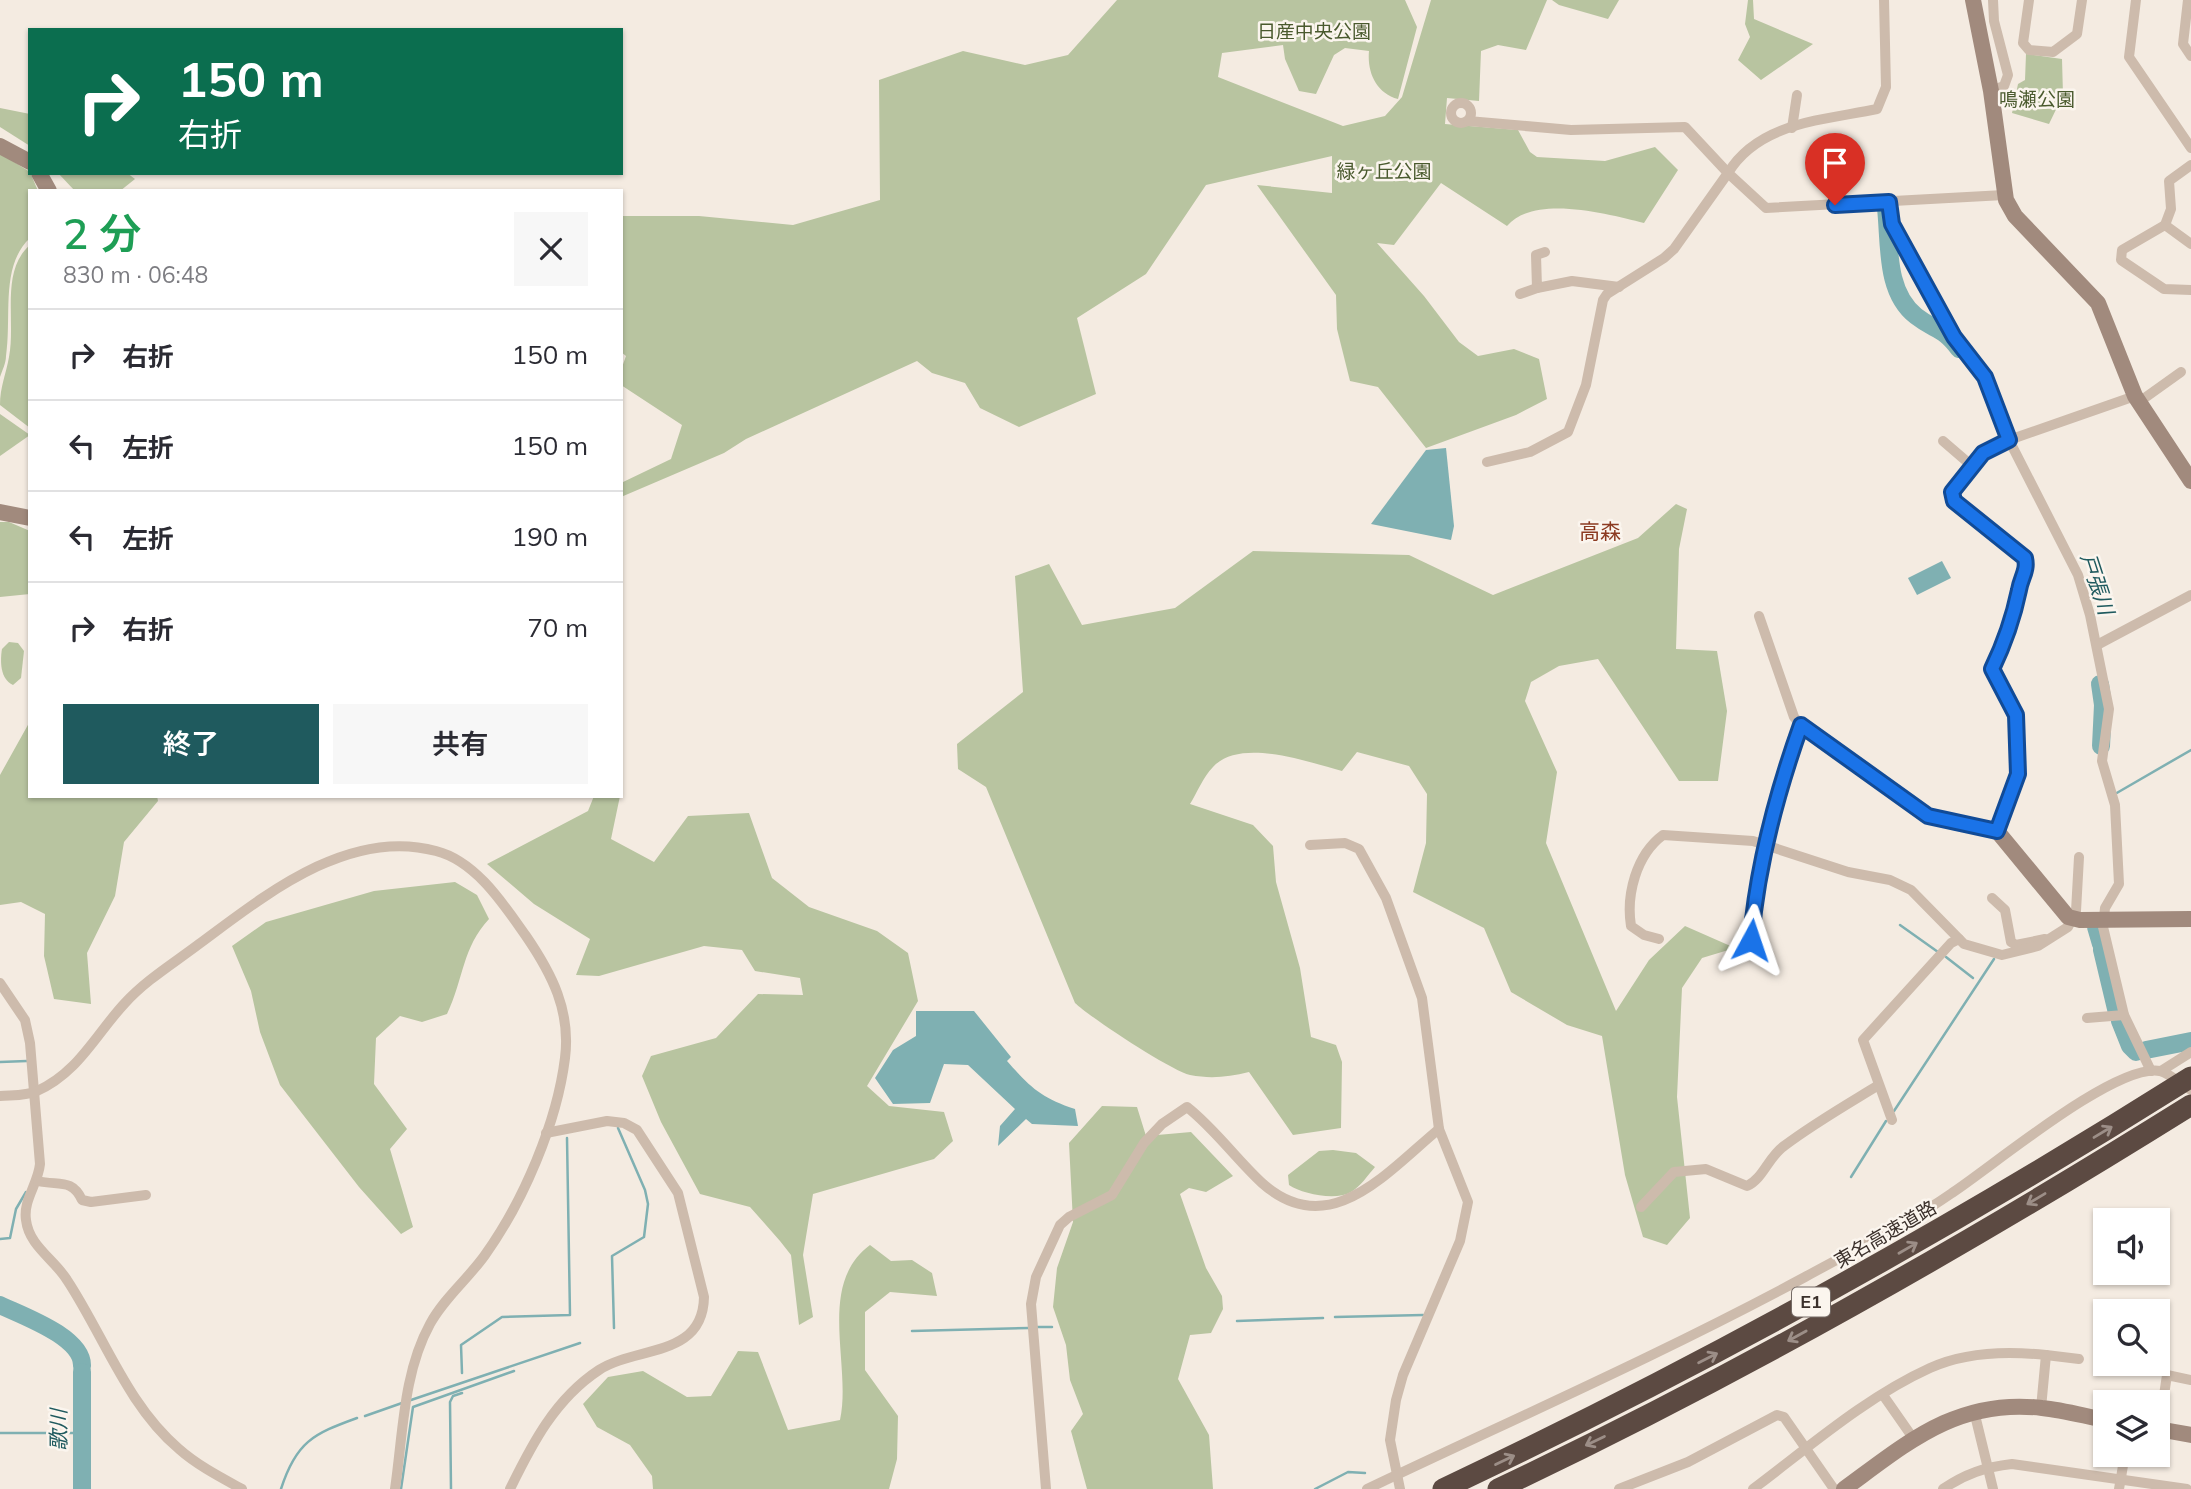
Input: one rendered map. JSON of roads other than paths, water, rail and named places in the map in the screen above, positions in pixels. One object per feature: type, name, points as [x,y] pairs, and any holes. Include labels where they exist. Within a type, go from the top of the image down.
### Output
[{"type":"highway","name":"東名高速道路","points":[[1443,1489],[1605,1411],[1755,1334],[1907,1249],[2191,1077]]},
{"type":"highway","name":"E1","points":[[1498,1489],[1792,1339],[1911,1273],[2185,1109]]},
{"type":"street","points":[[1487,462],[1530,452],[1568,432],[1586,385],[1603,300],[1674,249],[1737,157],[1756,141],[1792,128],[1877,109],[1886,87],[1884,0]]},
{"type":"street","points":[[1973,0],[1991,91],[2004,195],[2015,216],[2098,303],[2137,399],[2191,481]]},
{"type":"street","points":[[1991,91],[2004,86],[2008,75],[1994,21],[1993,0]]},
{"type":"street","points":[[2029,0],[2023,43],[2029,50],[2053,52],[2077,34],[2082,0]]},
{"type":"street","points":[[2136,0],[2129,57],[2191,148]]},
{"type":"street","points":[[2188,0],[2183,41],[2191,55]]},
{"type":"street","points":[[1792,128],[1797,95]]},
{"type":"street","points":[[1468,121],[1571,130],[1685,127],[1728,173],[1766,208],[2004,195]]},
{"type":"street","points":[[0,146],[28,161]]},
{"type":"street","points":[[2191,165],[2169,181],[2171,209],[2165,225],[2122,250],[2121,260],[2164,289],[2191,290]]},
{"type":"street","points":[[1889,202],[1892,224],[1954,337],[1985,377],[2009,440],[2078,575],[2097,645],[2109,709],[2102,761],[2115,805],[2119,884],[2105,908],[2103,920],[2124,1015],[2156,1071],[2191,1090]]},
{"type":"street","points":[[2165,225],[2191,244]]},
{"type":"street","points":[[1537,288],[1536,254],[1545,252]]},
{"type":"street","points":[[1520,294],[1572,281],[1619,287]]},
{"type":"street","points":[[1997,831],[2018,774],[2016,715],[1992,669],[2011,630],[2019,589],[2028,567],[2025,558],[1954,501],[1954,489],[1983,453],[2009,440],[2137,399],[2181,372]]},
{"type":"street","points":[[1943,441],[1972,466]]},
{"type":"street","points":[[0,512],[28,518]]},
{"type":"street","points":[[2097,645],[2191,596]]},
{"type":"street","points":[[1759,616],[1794,717],[1801,725],[1928,816],[1997,831],[2058,909],[2074,918],[2191,919]]},
{"type":"street","points":[[1751,940],[1765,844],[1782,778],[1801,725]]},
{"type":"street","points":[[1659,939],[1644,935],[1631,926],[1628,908],[1633,884],[1652,843],[1662,835],[1765,844],[1848,872],[1905,885],[1969,947],[2002,956],[2030,950],[2047,941],[2074,918],[2079,857]]},
{"type":"street","points":[[1310,845],[1345,843],[1359,849],[1386,898],[1422,998],[1438,1129],[1465,1193],[1466,1219],[1435,1304],[1402,1375],[1390,1440],[1395,1476],[1400,1489]]},
{"type":"street","points":[[0,1096],[35,1092],[77,1065],[125,1003],[152,979],[277,887],[307,870],[383,846],[411,846],[439,851],[466,866],[501,901],[553,981],[565,1011],[565,1060],[546,1133],[536,1159],[486,1254],[430,1322],[412,1367],[395,1489]]},
{"type":"street","points":[[1992,898],[2005,910],[2009,937],[2014,944],[2042,937],[2047,941]]},
{"type":"street","points":[[1892,1120],[1877,1086],[1863,1040],[1951,943],[1959,939]]},
{"type":"street","points":[[0,983],[25,1020],[35,1092],[40,1138],[38,1181],[26,1205],[26,1222],[34,1244],[67,1280],[146,1415],[179,1450],[242,1489]]},
{"type":"street","points":[[2087,1018],[2124,1015]]},
{"type":"street","points":[[1367,1489],[1614,1375],[1765,1299],[1952,1194],[2021,1142],[2112,1083],[2156,1071],[2191,1052]]},
{"type":"street","points":[[1641,1207],[1674,1172],[1706,1169],[1747,1186],[1754,1183],[1768,1161],[1782,1147],[1877,1086]]},
{"type":"street","points":[[1045,1489],[1031,1304],[1036,1277],[1060,1225],[1069,1217],[1112,1195],[1144,1143],[1162,1124],[1187,1107],[1276,1195],[1314,1206],[1346,1202],[1438,1129]]},
{"type":"street","points":[[510,1489],[546,1420],[581,1386],[599,1370],[676,1345],[690,1333],[704,1314],[704,1297],[678,1193],[637,1129],[624,1123],[607,1121],[546,1133]]},
{"type":"street","points":[[38,1181],[68,1183],[77,1188],[82,1200],[91,1202],[146,1195]]},
{"type":"street","points":[[1753,1489],[1883,1395],[1931,1368],[1998,1354],[2079,1359]]},
{"type":"street","points":[[2041,1408],[2046,1355]]},
{"type":"street","points":[[2165,1390],[2167,1376],[2191,1380]]},
{"type":"street","points":[[1883,1395],[1913,1438]]},
{"type":"street","points":[[1844,1489],[1913,1438],[1948,1419],[1974,1411],[1991,1408],[2041,1408],[2093,1418]]},
{"type":"street","points":[[1974,1411],[1993,1489]]},
{"type":"street","points":[[1619,1489],[1688,1462],[1777,1415],[1784,1417],[1834,1489]]},
{"type":"street","points":[[2170,1431],[2191,1435]]},
{"type":"street","points":[[1943,1489],[1969,1473],[1988,1466],[2039,1466],[2120,1483],[2187,1489]]},
{"type":"water","points":[[1446,448],[1454,526],[1451,540],[1371,524],[1426,450]]},
{"type":"water","points":[[1942,561],[1951,578],[1917,595],[1908,578]]},
{"type":"water","points":[[916,1011],[974,1011],[1011,1057],[1007,1061],[1023,1078],[1045,1096],[1075,1109],[1078,1126],[1032,1124],[1026,1119],[998,1146],[1000,1126],[1015,1109],[968,1065],[944,1064],[930,1103],[893,1104],[875,1078],[893,1050],[916,1036]]},
{"type":"waterway","name":"戸張川","points":[[1886,208],[1891,267],[1899,294],[1916,316],[1943,333],[1959,349]]},
{"type":"waterway","name":"戸張川","points":[[2100,684],[2103,705],[2101,746]]},
{"type":"waterway","points":[[2115,794],[2191,750]]},
{"type":"waterway","points":[[1900,925],[1938,952]]},
{"type":"waterway","name":"戸張川","points":[[2096,927],[2101,944]]},
{"type":"waterway","name":"戸張川","points":[[2102,950],[2117,1013]]},
{"type":"waterway","points":[[1946,957],[1973,978]]},
{"type":"waterway","points":[[1894,1111],[1994,959]]},
{"type":"waterway","name":"戸張川","points":[[2120,1021],[2130,1046],[2136,1052]]},
{"type":"waterway","name":"戸張川","points":[[2146,1050],[2191,1041]]},
{"type":"waterway","points":[[0,1062],[27,1061]]},
{"type":"waterway","points":[[1851,1177],[1886,1121]]},
{"type":"waterway","points":[[614,1328],[612,1256],[644,1237],[648,1204],[645,1190],[618,1128]]},
{"type":"waterway","points":[[462,1373],[461,1345],[502,1317],[570,1315],[567,1138]]},
{"type":"waterway","points":[[0,1239],[10,1238],[16,1209],[26,1192]]},
{"type":"waterway","name":"歌川","points":[[0,1305],[63,1337],[80,1356],[82,1366]]},
{"type":"waterway","points":[[1335,1317],[1423,1315]]},
{"type":"waterway","points":[[1237,1321],[1323,1318]]},
{"type":"waterway","points":[[1038,1327],[1052,1327]]},
{"type":"waterway","points":[[912,1331],[1029,1328]]},
{"type":"waterway","points":[[411,1400],[580,1343]]},
{"type":"waterway","points":[[401,1489],[413,1407],[514,1371]]},
{"type":"waterway","name":"歌川","points":[[82,1372],[82,1489]]},
{"type":"waterway","points":[[451,1489],[450,1402],[453,1396],[462,1393]]},
{"type":"waterway","points":[[365,1416],[402,1403]]},
{"type":"waterway","points":[[281,1489],[293,1460],[308,1442],[329,1429],[357,1418]]},
{"type":"waterway","points":[[0,1433],[82,1433]]},
{"type":"waterway","points":[[1315,1489],[1348,1472],[1365,1473]]},
{"type":"district","name":"高森","points":[[1600,532]]},
{"type":"park label","name":"日産中央公園","points":[[1314,31]]},
{"type":"park label","name":"鳴瀬公園","points":[[2037,99]]},
{"type":"park label","name":"緑ヶ丘公園","points":[[1384,171]]}]
